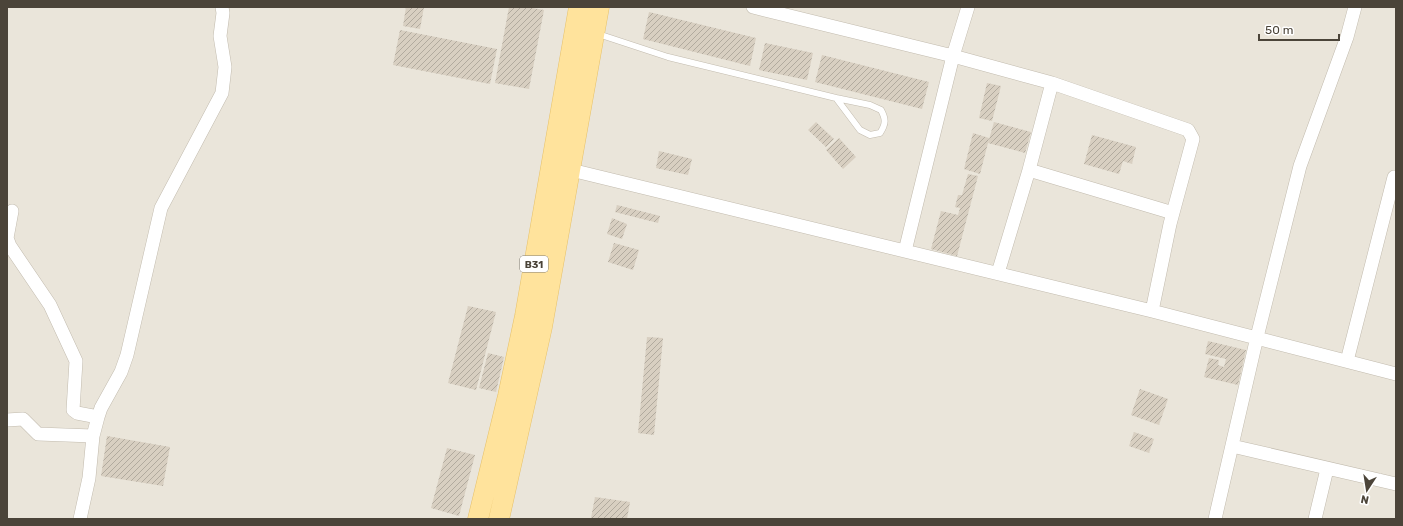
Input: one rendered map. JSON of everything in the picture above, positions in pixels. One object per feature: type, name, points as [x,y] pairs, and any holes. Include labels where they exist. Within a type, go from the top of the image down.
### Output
[{"type":"main road","name":"B31","points":[[499,519],[542,327],[554,208],[579,7]]},
{"type":"main road","name":"B31","points":[[478,519],[554,208],[571,170],[599,7]]},
{"type":"street","points":[[80,519],[89,478],[93,436],[101,408],[121,372],[127,355],[161,208],[222,93],[225,67],[220,36],[223,13],[222,7]]},
{"type":"street","points":[[753,7],[953,56],[1052,83],[1120,105],[1188,130],[1194,139],[1173,214],[1152,311]]},
{"type":"street","points":[[905,251],[953,56],[968,7]]},
{"type":"street","points":[[1215,519],[1257,337],[1300,166],[1347,37],[1355,7]]},
{"type":"street","points":[[998,273],[1029,170],[1052,83]]},
{"type":"street","points":[[571,170],[1152,311],[1396,374]]},
{"type":"street","points":[[1029,170],[1173,214]]},
{"type":"street","points":[[1347,361],[1394,177]]},
{"type":"street","points":[[12,211],[7,238],[10,246],[50,305],[76,361],[73,410],[77,413],[98,417]]},
{"type":"street","points":[[7,420],[23,419],[38,434],[93,436]]},
{"type":"street","points":[[1232,446],[1396,484]]},
{"type":"street","points":[[1315,519],[1327,469]]},
{"type":"lane","points":[[594,33],[668,57],[870,105],[881,110],[885,118],[885,125],[880,133],[870,135],[860,130],[836,98]]},
{"type":"shaded area","points":[[7,7],[1396,7],[1396,519],[7,519]]},
{"type":"building","points":[[406,7],[424,7],[420,29],[403,26]]},
{"type":"building","points":[[509,7],[527,7],[544,10],[529,89],[495,83]]},
{"type":"building","points":[[649,12],[756,38],[750,66],[643,39]]},
{"type":"building","points":[[400,30],[497,49],[490,84],[393,65]]},
{"type":"building","points":[[765,43],[813,53],[807,80],[759,70]]},
{"type":"building","points":[[822,55],[929,82],[922,109],[815,82]]},
{"type":"building","points":[[987,83],[1001,86],[992,121],[979,118]]},
{"type":"building","points":[[816,122],[834,139],[826,147],[808,130]]},
{"type":"building","points":[[994,122],[1031,132],[1025,153],[988,143]]},
{"type":"building","points":[[973,133],[989,138],[980,174],[964,169]]},
{"type":"building","points":[[1092,135],[1136,147],[1132,164],[1123,161],[1119,174],[1084,164]]},
{"type":"building","points":[[839,138],[856,157],[843,169],[826,150]]},
{"type":"building","points":[[659,151],[692,159],[688,175],[656,168]]},
{"type":"building","points":[[968,174],[978,176],[957,256],[931,249],[941,211],[958,215],[960,208],[955,207],[958,195],[962,195]]},
{"type":"building","points":[[617,205],[660,216],[658,223],[615,212]]},
{"type":"building","points":[[612,218],[627,224],[622,239],[607,234]]},
{"type":"building","points":[[614,243],[639,250],[633,270],[608,262]]},
{"type":"building","points":[[468,306],[496,312],[476,390],[448,383]]},
{"type":"building","points":[[647,337],[663,338],[654,435],[638,433]]},
{"type":"building","points":[[1208,341],[1246,350],[1238,385],[1204,377],[1209,358],[1219,360],[1218,365],[1224,367],[1226,359],[1205,354]]},
{"type":"building","points":[[488,353],[504,357],[496,392],[479,388]]},
{"type":"building","points":[[1140,389],[1168,399],[1159,425],[1131,415]]},
{"type":"building","points":[[1134,432],[1154,439],[1149,453],[1129,446]]},
{"type":"building","points":[[107,436],[170,447],[163,486],[101,476]]},
{"type":"building","points":[[447,448],[475,455],[459,516],[431,508]]},
{"type":"building","points":[[595,497],[630,502],[627,519],[591,518]]}]
